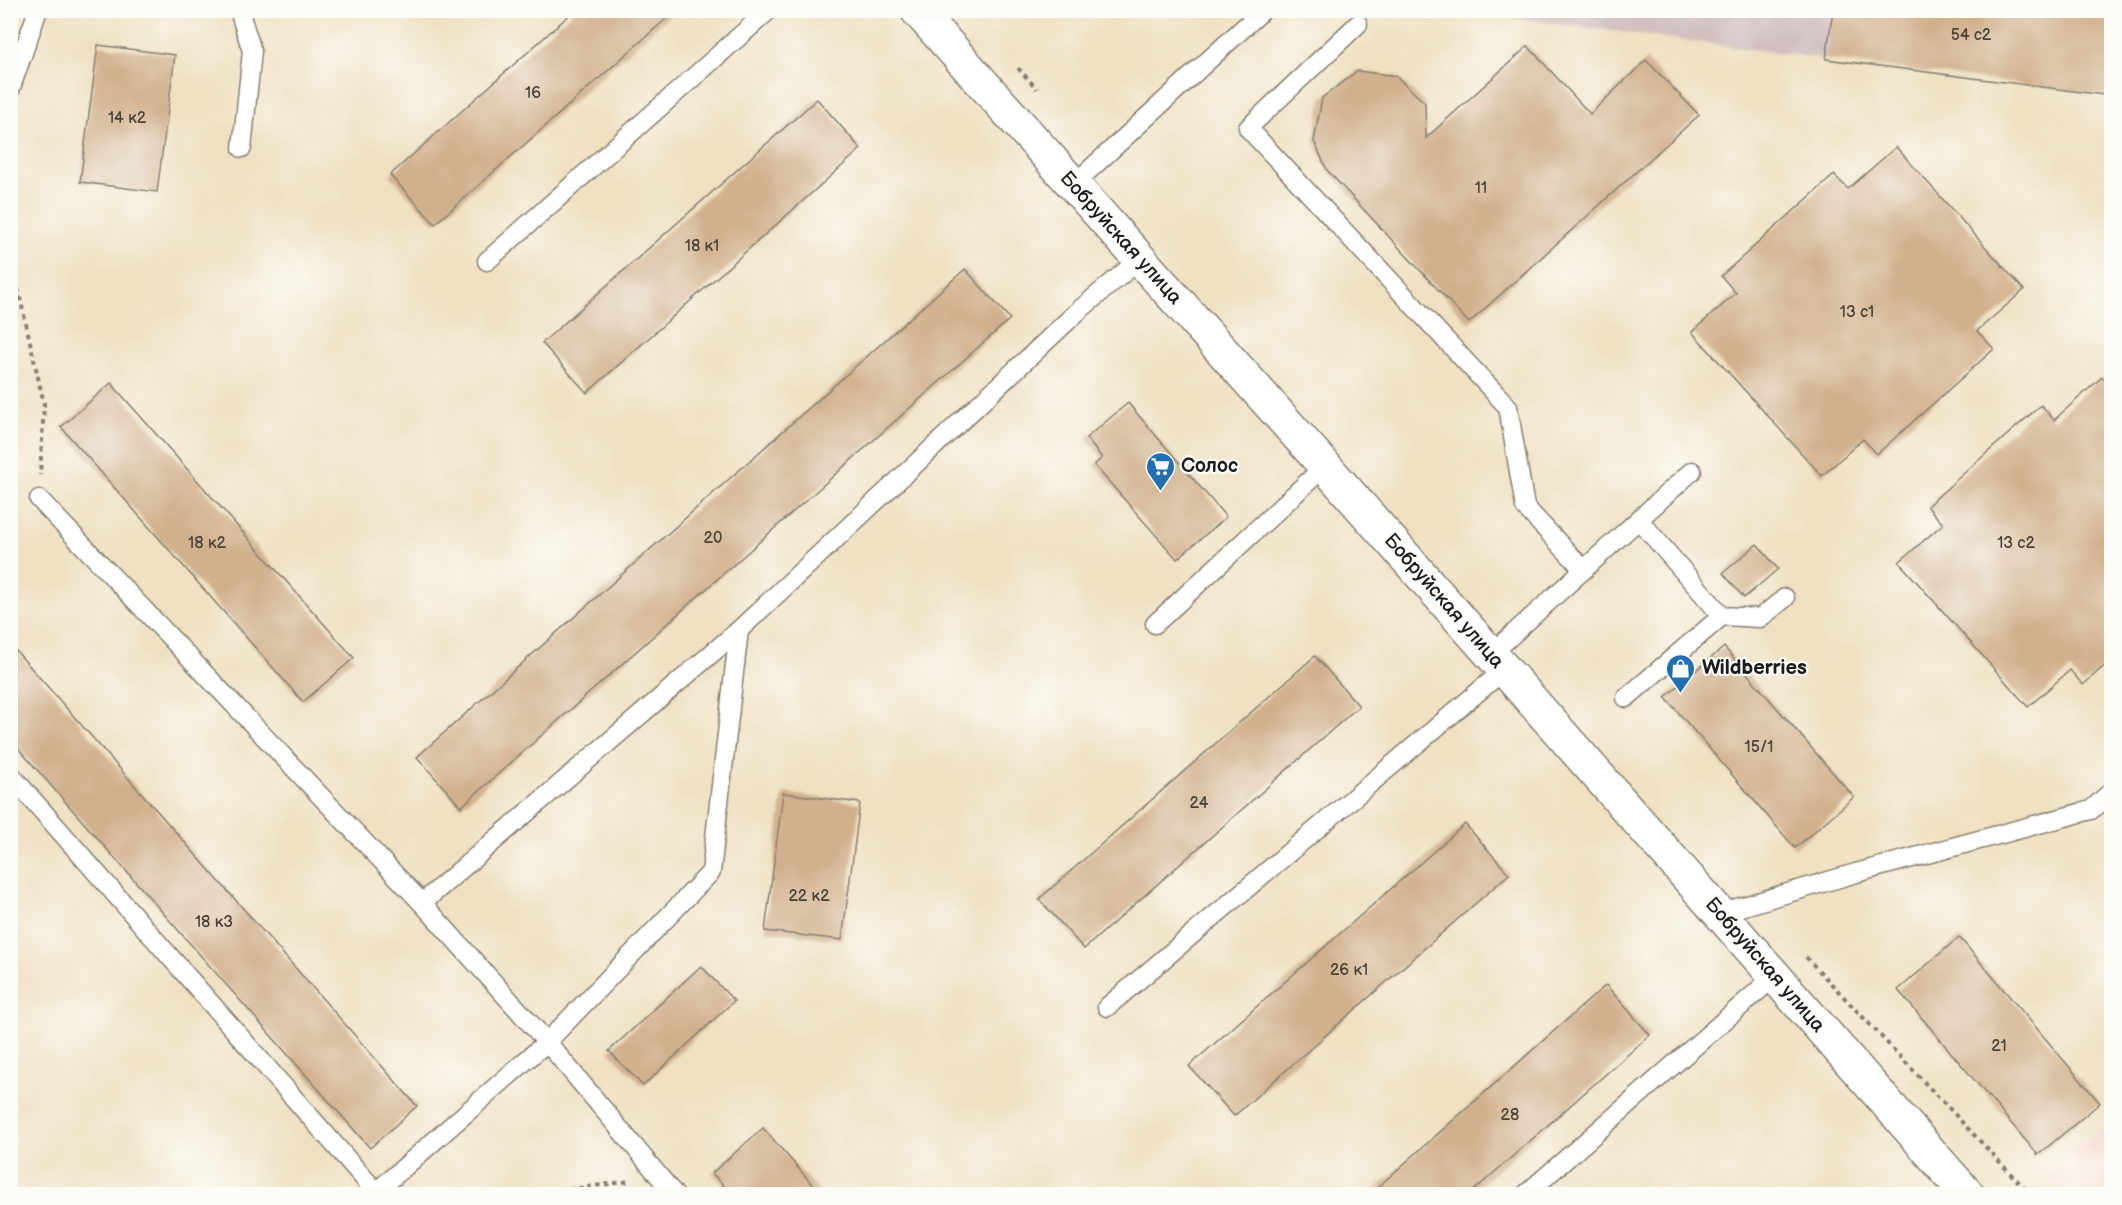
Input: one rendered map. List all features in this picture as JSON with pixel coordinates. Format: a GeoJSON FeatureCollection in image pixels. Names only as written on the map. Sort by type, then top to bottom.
{"type":"FeatureCollection","features":[{"type":"Feature","properties":{"kind":"street","name":"Бобруйская улица"},"geometry":{"type":"LineString","coordinates":[[917,10],[1325,466],[1967,1194]]}},
{"type":"Feature","properties":{"kind":"lane"},"geometry":{"type":"LineString","coordinates":[[10,90],[38,10]]}},
{"type":"Feature","properties":{"kind":"lane"},"geometry":{"type":"LineString","coordinates":[[239,10],[252,51],[242,148]]}},
{"type":"Feature","properties":{"kind":"lane"},"geometry":{"type":"LineString","coordinates":[[487,261],[769,10]]}},
{"type":"Feature","properties":{"kind":"lane"},"geometry":{"type":"LineString","coordinates":[[1073,185],[1263,10]]}},
{"type":"Feature","properties":{"kind":"lane"},"geometry":{"type":"LineString","coordinates":[[1358,24],[1248,128],[1508,407],[1526,507],[1584,570]]}},
{"type":"Feature","properties":{"kind":"lane"},"geometry":{"type":"LineString","coordinates":[[422,903],[739,630],[1076,313],[1140,259]]}},
{"type":"Feature","properties":{"kind":"lane"},"geometry":{"type":"LineString","coordinates":[[1155,624],[1325,466]]}},
{"type":"Feature","properties":{"kind":"lane"},"geometry":{"type":"LineString","coordinates":[[1107,1007],[1498,662],[1584,570],[1692,471]]}},
{"type":"Feature","properties":{"kind":"lane"},"geometry":{"type":"LineString","coordinates":[[39,499],[422,903],[547,1042],[674,1194]]}},
{"type":"Feature","properties":{"kind":"lane"},"geometry":{"type":"LineString","coordinates":[[1639,520],[1722,616]]}},
{"type":"Feature","properties":{"kind":"lane"},"geometry":{"type":"LineString","coordinates":[[1626,698],[1722,616],[1760,618],[1785,598]]}},
{"type":"Feature","properties":{"kind":"lane"},"geometry":{"type":"LineString","coordinates":[[10,774],[376,1192],[547,1042],[711,872],[739,630]]}},
{"type":"Feature","properties":{"kind":"lane"},"geometry":{"type":"LineString","coordinates":[[1720,913],[1856,873],[2091,810],[2112,791]]}},
{"type":"Feature","properties":{"kind":"lane"},"geometry":{"type":"LineString","coordinates":[[1526,1194],[1775,976]]}},
{"type":"Feature","properties":{"kind":"path"},"geometry":{"type":"LineString","coordinates":[[10,272],[17,284],[44,404],[39,499]]}},
{"type":"Feature","properties":{"kind":"path"},"geometry":{"type":"LineString","coordinates":[[552,1194],[660,1178]]}},
{"type":"Feature","properties":{"kind":"shaded area"},"geometry":{"type":"Polygon","coordinates":[[[1460,11],[2111,11],[2111,96],[1826,59],[1460,11]]]}},
{"type":"Feature","properties":{"kind":"shaded area"},"geometry":{"type":"Polygon","coordinates":[[[2111,1122],[2111,1194],[2060,1194],[2046,1179],[2111,1122]]]}},
{"type":"Feature","properties":{"kind":"building"},"geometry":{"type":"Polygon","coordinates":[[[575,10],[676,10],[435,224],[390,175],[575,10]]]}},
{"type":"Feature","properties":{"kind":"building"},"geometry":{"type":"Polygon","coordinates":[[[1833,10],[2112,10],[2112,96],[1826,59],[1833,10]]]}},
{"type":"Feature","properties":{"kind":"building"},"geometry":{"type":"Polygon","coordinates":[[[98,45],[175,55],[157,192],[80,182],[98,45]]]}},
{"type":"Feature","properties":{"kind":"building"},"geometry":{"type":"Polygon","coordinates":[[[1528,46],[1590,114],[1646,60],[1699,115],[1469,323],[1327,170],[1314,141],[1322,98],[1357,71],[1396,76],[1425,103],[1426,138],[1528,46]]]}},
{"type":"Feature","properties":{"kind":"building"},"geometry":{"type":"Polygon","coordinates":[[[817,99],[861,149],[587,393],[542,343],[817,99]]]}},
{"type":"Feature","properties":{"kind":"building"},"geometry":{"type":"Polygon","coordinates":[[[1896,147],[2024,290],[1977,331],[1994,349],[1877,454],[1863,439],[1822,476],[1692,332],[1736,293],[1721,276],[1834,175],[1848,189],[1896,147]]]}},
{"type":"Feature","properties":{"kind":"building"},"geometry":{"type":"Polygon","coordinates":[[[965,269],[1010,319],[461,807],[417,757],[965,269]]]}},
{"type":"Feature","properties":{"kind":"building"},"geometry":{"type":"Polygon","coordinates":[[[2102,377],[2112,388],[2112,659],[2083,685],[2070,670],[2028,707],[1899,562],[1943,524],[1927,506],[2041,405],[2054,420],[2102,377]]]}},
{"type":"Feature","properties":{"kind":"building"},"geometry":{"type":"Polygon","coordinates":[[[111,383],[354,658],[303,702],[61,427],[111,383]]]}},
{"type":"Feature","properties":{"kind":"building","name":"Солос"},"geometry":{"type":"Polygon","coordinates":[[[1128,403],[1226,517],[1177,559],[1094,465],[1102,458],[1086,438],[1128,403]]]}},
{"type":"Feature","properties":{"kind":"building"},"geometry":{"type":"Polygon","coordinates":[[[1757,544],[1778,569],[1744,598],[1723,573],[1757,544]]]}},
{"type":"Feature","properties":{"kind":"building"},"geometry":{"type":"Polygon","coordinates":[[[10,644],[417,1106],[370,1148],[10,739],[10,644]]]}},
{"type":"Feature","properties":{"kind":"building"},"geometry":{"type":"Polygon","coordinates":[[[1724,647],[1854,797],[1795,848],[1665,697],[1724,647]]]}},
{"type":"Feature","properties":{"kind":"building"},"geometry":{"type":"Polygon","coordinates":[[[1315,656],[1359,706],[1084,949],[1039,899],[1315,656]]]}},
{"type":"Feature","properties":{"kind":"building"},"geometry":{"type":"Polygon","coordinates":[[[783,793],[860,803],[842,940],[765,931],[783,793]]]}},
{"type":"Feature","properties":{"kind":"building"},"geometry":{"type":"Polygon","coordinates":[[[1465,824],[1509,874],[1234,1116],[1189,1066],[1465,824]]]}},
{"type":"Feature","properties":{"kind":"building"},"geometry":{"type":"Polygon","coordinates":[[[1959,937],[2100,1103],[2038,1155],[1898,990],[1959,937]]]}},
{"type":"Feature","properties":{"kind":"building"},"geometry":{"type":"Polygon","coordinates":[[[701,966],[734,1001],[643,1086],[609,1051],[701,966]]]}},
{"type":"Feature","properties":{"kind":"building"},"geometry":{"type":"Polygon","coordinates":[[[1606,985],[1650,1035],[1470,1194],[1370,1194],[1606,985]]]}},
{"type":"Feature","properties":{"kind":"building"},"geometry":{"type":"Polygon","coordinates":[[[763,1128],[821,1194],[732,1194],[712,1173],[763,1128]]]}},
{"type":"Feature","properties":{"kind":"place","name":"Солос"},"geometry":{"type":"Point","coordinates":[1160,492]}},
{"type":"Feature","properties":{"kind":"place","name":"Wildberries"},"geometry":{"type":"Point","coordinates":[1681,694]}}]}
